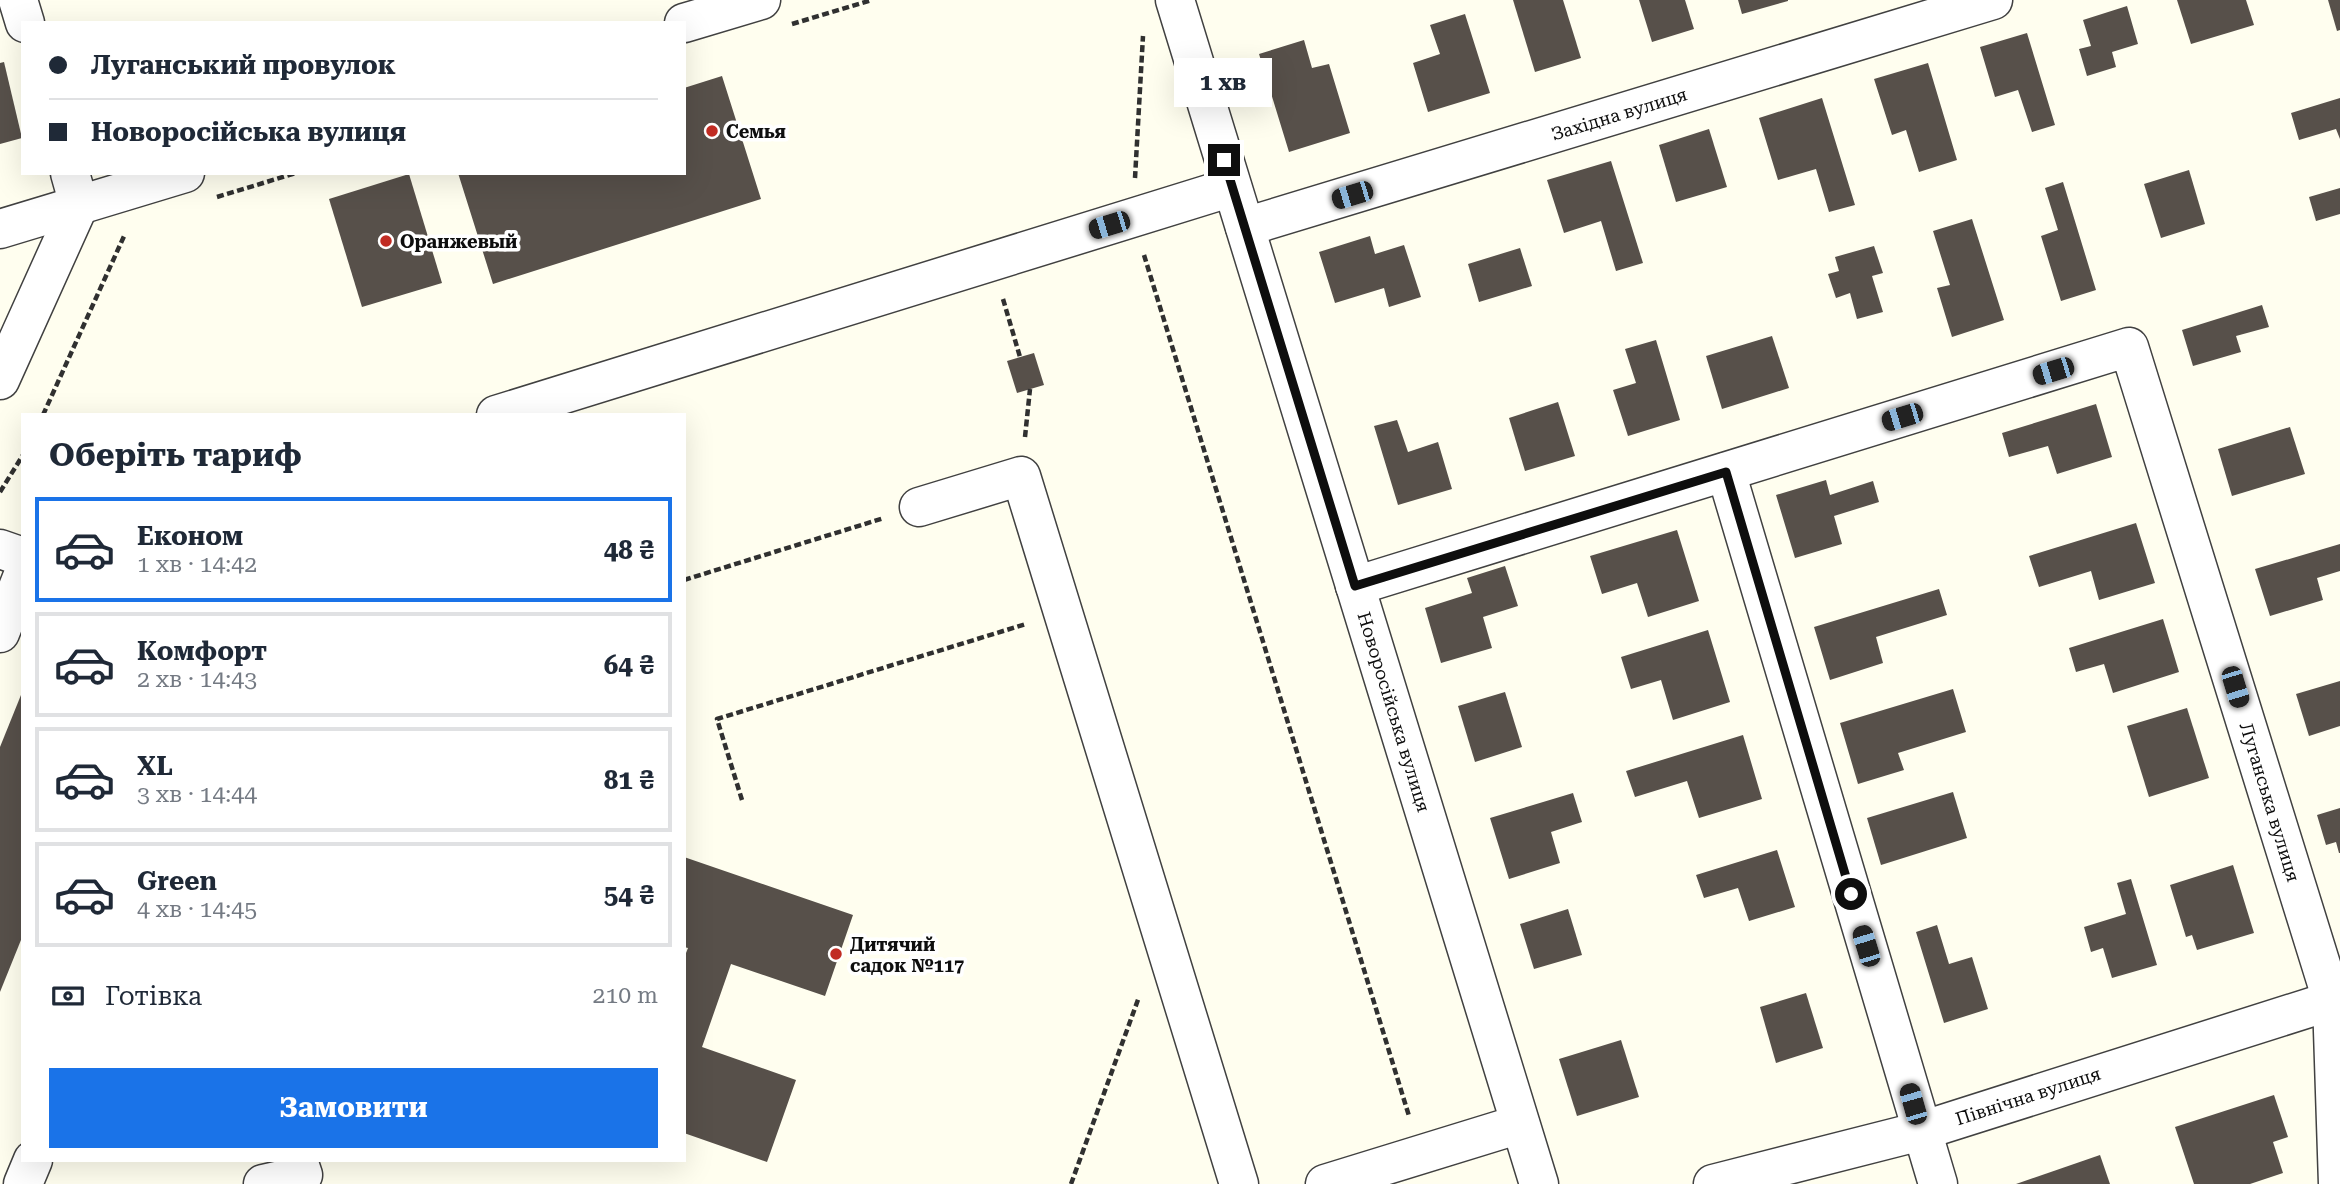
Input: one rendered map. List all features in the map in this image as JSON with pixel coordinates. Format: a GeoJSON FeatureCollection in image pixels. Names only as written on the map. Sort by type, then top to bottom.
{"type":"FeatureCollection","features":[{"type":"Feature","properties":{"kind":"street"},"geometry":{"type":"LineString","coordinates":[[18,0],[24,21]]}},
{"type":"Feature","properties":{"kind":"street"},"geometry":{"type":"LineString","coordinates":[[686,22],[761,0]]}},
{"type":"Feature","properties":{"kind":"street","name":"Новоросійська вулиця"},"geometry":{"type":"LineString","coordinates":[[1175,0],[1539,1184]]}},
{"type":"Feature","properties":{"kind":"street","name":"Західна вулиця"},"geometry":{"type":"LineString","coordinates":[[1245,227],[1993,0]]}},
{"type":"Feature","properties":{"kind":"street"},"geometry":{"type":"LineString","coordinates":[[0,229],[75,189],[171,175]]}},
{"type":"Feature","properties":{"kind":"street"},"geometry":{"type":"LineString","coordinates":[[502,413],[1232,187]]}},
{"type":"Feature","properties":{"kind":"street"},"geometry":{"type":"LineString","coordinates":[[0,380],[75,189]]}},
{"type":"Feature","properties":{"kind":"street","name":"Луганська вулиця"},"geometry":{"type":"LineString","coordinates":[[1726,472],[2129,347],[2336,999],[2338,1184]]}},
{"type":"Feature","properties":{"kind":"street"},"geometry":{"type":"LineString","coordinates":[[1355,586],[1726,472],[1938,1184]]}},
{"type":"Feature","properties":{"kind":"street"},"geometry":{"type":"LineString","coordinates":[[919,508],[1021,476],[1239,1184]]}},
{"type":"Feature","properties":{"kind":"street"},"geometry":{"type":"LineString","coordinates":[[0,550],[21,556]]}},
{"type":"Feature","properties":{"kind":"street"},"geometry":{"type":"LineString","coordinates":[[0,633],[21,580]]}},
{"type":"Feature","properties":{"kind":"street","name":"Північна вулиця"},"geometry":{"type":"LineString","coordinates":[[1713,1184],[1921,1131],[2336,999]]}},
{"type":"Feature","properties":{"kind":"street"},"geometry":{"type":"LineString","coordinates":[[1325,1184],[1520,1124]]}},
{"type":"Feature","properties":{"kind":"street"},"geometry":{"type":"LineString","coordinates":[[23,1184],[32,1162]]}},
{"type":"Feature","properties":{"kind":"street"},"geometry":{"type":"LineString","coordinates":[[263,1184],[303,1175],[299,1162]]}},
{"type":"Feature","properties":{"kind":"path"},"geometry":{"type":"LineString","coordinates":[[1143,27],[1133,218],[1420,1155]]}},
{"type":"Feature","properties":{"kind":"path"},"geometry":{"type":"LineString","coordinates":[[44,413],[130,223]]}},
{"type":"Feature","properties":{"kind":"path"},"geometry":{"type":"LineString","coordinates":[[991,261],[1020,357]]}},
{"type":"Feature","properties":{"kind":"path"},"geometry":{"type":"LineString","coordinates":[[1021,476],[1030,389]]}},
{"type":"Feature","properties":{"kind":"path"},"geometry":{"type":"LineString","coordinates":[[0,492],[21,458]]}},
{"type":"Feature","properties":{"kind":"path"},"geometry":{"type":"LineString","coordinates":[[686,579],[919,508]]}},
{"type":"Feature","properties":{"kind":"path"},"geometry":{"type":"LineString","coordinates":[[742,800],[717,719],[1063,612]]}},
{"type":"Feature","properties":{"kind":"path"},"geometry":{"type":"LineString","coordinates":[[1072,1184],[1162,934]]}},
{"type":"Feature","properties":{"kind":"building"},"geometry":{"type":"Polygon","coordinates":[[[1513,0],[1563,0],[1581,58],[1535,72],[1513,0]]]}},
{"type":"Feature","properties":{"kind":"building"},"geometry":{"type":"Polygon","coordinates":[[[1639,0],[1685,0],[1694,29],[1652,42],[1639,0]]]}},
{"type":"Feature","properties":{"kind":"building"},"geometry":{"type":"Polygon","coordinates":[[[1738,0],[1788,0],[1788,1],[1742,14],[1738,0]]]}},
{"type":"Feature","properties":{"kind":"building"},"geometry":{"type":"Polygon","coordinates":[[[2177,0],[2246,0],[2254,25],[2191,44],[2177,0]]]}},
{"type":"Feature","properties":{"kind":"building"},"geometry":{"type":"Polygon","coordinates":[[[2328,0],[2340,0],[2340,30],[2337,31],[2328,0]]]}},
{"type":"Feature","properties":{"kind":"building"},"geometry":{"type":"Polygon","coordinates":[[[2127,6],[2138,44],[2112,52],[2116,67],[2087,76],[2079,49],[2091,46],[2083,20],[2127,6]]]}},
{"type":"Feature","properties":{"kind":"building"},"geometry":{"type":"Polygon","coordinates":[[[1465,14],[1490,93],[1428,112],[1413,63],[1440,54],[1430,25],[1465,14]]]}},
{"type":"Feature","properties":{"kind":"building"},"geometry":{"type":"Polygon","coordinates":[[[2027,33],[2055,125],[2032,132],[2018,90],[1995,97],[1980,47],[2027,33]]]}},
{"type":"Feature","properties":{"kind":"building"},"geometry":{"type":"Polygon","coordinates":[[[1304,40],[1312,68],[1329,64],[1350,133],[1289,152],[1259,54],[1304,40]]]}},
{"type":"Feature","properties":{"kind":"building"},"geometry":{"type":"Polygon","coordinates":[[[4,62],[21,138],[0,144],[0,63],[4,62]]]}},
{"type":"Feature","properties":{"kind":"building"},"geometry":{"type":"Polygon","coordinates":[[[1928,63],[1957,160],[1919,172],[1906,130],[1892,135],[1874,79],[1928,63]]]}},
{"type":"Feature","properties":{"kind":"building","name":"Семья"},"geometry":{"type":"Polygon","coordinates":[[[722,76],[761,199],[493,284],[459,175],[686,175],[686,87],[722,76]]]}},
{"type":"Feature","properties":{"kind":"building"},"geometry":{"type":"Polygon","coordinates":[[[1822,98],[1855,205],[1829,212],[1816,169],[1778,180],[1759,118],[1822,98]]]}},
{"type":"Feature","properties":{"kind":"building"},"geometry":{"type":"Polygon","coordinates":[[[2340,98],[2340,139],[2336,129],[2299,140],[2291,113],[2340,98]]]}},
{"type":"Feature","properties":{"kind":"building"},"geometry":{"type":"Polygon","coordinates":[[[1709,129],[1727,187],[1676,202],[1659,145],[1709,129]]]}},
{"type":"Feature","properties":{"kind":"building"},"geometry":{"type":"Polygon","coordinates":[[[1611,161],[1643,263],[1616,271],[1601,221],[1564,233],[1547,180],[1611,161]]]}},
{"type":"Feature","properties":{"kind":"building"},"geometry":{"type":"Polygon","coordinates":[[[2189,170],[2205,224],[2161,238],[2144,184],[2189,170]]]}},
{"type":"Feature","properties":{"kind":"building"},"geometry":{"type":"Polygon","coordinates":[[[409,175],[442,283],[362,307],[329,199],[409,175]]]}},
{"type":"Feature","properties":{"kind":"building"},"geometry":{"type":"Polygon","coordinates":[[[2063,182],[2096,290],[2061,301],[2041,236],[2058,230],[2045,188],[2063,182]]]}},
{"type":"Feature","properties":{"kind":"building"},"geometry":{"type":"Polygon","coordinates":[[[2340,188],[2340,214],[2316,221],[2309,197],[2340,188]]]}},
{"type":"Feature","properties":{"kind":"building"},"geometry":{"type":"Polygon","coordinates":[[[1972,219],[2004,320],[1952,337],[1937,288],[1950,285],[1933,231],[1972,219]]]}},
{"type":"Feature","properties":{"kind":"building"},"geometry":{"type":"Polygon","coordinates":[[[1370,236],[1375,254],[1404,245],[1421,297],[1389,307],[1384,288],[1335,303],[1319,252],[1370,236]]]}},
{"type":"Feature","properties":{"kind":"building"},"geometry":{"type":"Polygon","coordinates":[[[1874,246],[1883,273],[1872,276],[1883,312],[1857,319],[1850,293],[1836,298],[1828,274],[1839,271],[1835,257],[1874,246]]]}},
{"type":"Feature","properties":{"kind":"building"},"geometry":{"type":"Polygon","coordinates":[[[1520,248],[1532,286],[1479,302],[1468,264],[1520,248]]]}},
{"type":"Feature","properties":{"kind":"building"},"geometry":{"type":"Polygon","coordinates":[[[2262,305],[2269,327],[2236,336],[2241,352],[2193,366],[2182,330],[2262,305]]]}},
{"type":"Feature","properties":{"kind":"building"},"geometry":{"type":"Polygon","coordinates":[[[1772,336],[1789,388],[1722,409],[1706,356],[1772,336]]]}},
{"type":"Feature","properties":{"kind":"building"},"geometry":{"type":"Polygon","coordinates":[[[1656,340],[1680,420],[1628,436],[1613,390],[1636,383],[1625,349],[1656,340]]]}},
{"type":"Feature","properties":{"kind":"building"},"geometry":{"type":"Polygon","coordinates":[[[1034,353],[1044,385],[1017,393],[1007,361],[1034,353]]]}},
{"type":"Feature","properties":{"kind":"building"},"geometry":{"type":"Polygon","coordinates":[[[1558,402],[1575,456],[1525,471],[1509,418],[1558,402]]]}},
{"type":"Feature","properties":{"kind":"building"},"geometry":{"type":"Polygon","coordinates":[[[2096,404],[2112,457],[2057,474],[2048,446],[2009,457],[2002,433],[2096,404]]]}},
{"type":"Feature","properties":{"kind":"building"},"geometry":{"type":"Polygon","coordinates":[[[1397,420],[1408,452],[1438,442],[1452,489],[1398,505],[1374,426],[1397,420]]]}},
{"type":"Feature","properties":{"kind":"building"},"geometry":{"type":"Polygon","coordinates":[[[2290,427],[2305,474],[2232,496],[2218,449],[2290,427]]]}},
{"type":"Feature","properties":{"kind":"building"},"geometry":{"type":"Polygon","coordinates":[[[1826,480],[1830,495],[1873,481],[1879,502],[1834,516],[1842,544],[1795,558],[1776,495],[1826,480]]]}},
{"type":"Feature","properties":{"kind":"building"},"geometry":{"type":"Polygon","coordinates":[[[2136,523],[2155,583],[2099,600],[2091,571],[2039,587],[2029,556],[2136,523]]]}},
{"type":"Feature","properties":{"kind":"building"},"geometry":{"type":"Polygon","coordinates":[[[1677,530],[1699,601],[1648,617],[1637,583],[1602,594],[1590,556],[1677,530]]]}},
{"type":"Feature","properties":{"kind":"building"},"geometry":{"type":"Polygon","coordinates":[[[2340,544],[2340,571],[2317,578],[2323,600],[2270,616],[2255,569],[2340,544]]]}},
{"type":"Feature","properties":{"kind":"building"},"geometry":{"type":"Polygon","coordinates":[[[1505,566],[1518,606],[1483,617],[1492,648],[1441,663],[1425,608],[1472,593],[1467,578],[1505,566]]]}},
{"type":"Feature","properties":{"kind":"building"},"geometry":{"type":"Polygon","coordinates":[[[1939,589],[1947,615],[1876,637],[1883,663],[1830,680],[1814,627],[1939,589]]]}},
{"type":"Feature","properties":{"kind":"building"},"geometry":{"type":"Polygon","coordinates":[[[2163,619],[2179,672],[2113,693],[2104,664],[2076,672],[2069,648],[2163,619]]]}},
{"type":"Feature","properties":{"kind":"building"},"geometry":{"type":"Polygon","coordinates":[[[1708,630],[1730,702],[1673,720],[1661,680],[1631,689],[1621,657],[1708,630]]]}},
{"type":"Feature","properties":{"kind":"building"},"geometry":{"type":"Polygon","coordinates":[[[2340,681],[2340,726],[2309,736],[2296,694],[2340,681]]]}},
{"type":"Feature","properties":{"kind":"building"},"geometry":{"type":"Polygon","coordinates":[[[1953,689],[1966,732],[1898,753],[1904,770],[1858,784],[1840,723],[1953,689]]]}},
{"type":"Feature","properties":{"kind":"building"},"geometry":{"type":"Polygon","coordinates":[[[1505,692],[1522,747],[1475,762],[1458,706],[1505,692]]]}},
{"type":"Feature","properties":{"kind":"building"},"geometry":{"type":"Polygon","coordinates":[[[21,695],[21,940],[0,992],[0,747],[21,695]]]}},
{"type":"Feature","properties":{"kind":"building"},"geometry":{"type":"Polygon","coordinates":[[[2187,708],[2209,778],[2149,797],[2127,726],[2187,708]]]}},
{"type":"Feature","properties":{"kind":"building"},"geometry":{"type":"Polygon","coordinates":[[[1743,735],[1762,799],[1699,818],[1687,781],[1635,797],[1626,771],[1743,735]]]}},
{"type":"Feature","properties":{"kind":"building"},"geometry":{"type":"Polygon","coordinates":[[[1953,792],[1967,838],[1881,865],[1867,818],[1953,792]]]}},
{"type":"Feature","properties":{"kind":"building"},"geometry":{"type":"Polygon","coordinates":[[[1573,793],[1582,822],[1551,832],[1560,863],[1509,879],[1490,818],[1573,793]]]}},
{"type":"Feature","properties":{"kind":"building"},"geometry":{"type":"Polygon","coordinates":[[[2340,808],[2339,853],[2336,842],[2326,845],[2317,815],[2340,808]]]}},
{"type":"Feature","properties":{"kind":"building"},"geometry":{"type":"Polygon","coordinates":[[[1777,850],[1795,907],[1749,921],[1738,888],[1704,898],[1696,875],[1777,850]]]}},
{"type":"Feature","properties":{"kind":"building"},"geometry":{"type":"Polygon","coordinates":[[[686,858],[853,915],[825,996],[731,964],[702,1047],[796,1080],[767,1162],[686,1134],[686,858]]]}},
{"type":"Feature","properties":{"kind":"building"},"geometry":{"type":"Polygon","coordinates":[[[2233,865],[2254,933],[2197,950],[2192,935],[2186,937],[2170,885],[2233,865]]]}},
{"type":"Feature","properties":{"kind":"building"},"geometry":{"type":"Polygon","coordinates":[[[2131,879],[2157,965],[2112,978],[2103,948],[2091,952],[2084,927],[2126,914],[2117,883],[2131,879]]]}},
{"type":"Feature","properties":{"kind":"building"},"geometry":{"type":"Polygon","coordinates":[[[1568,909],[1582,955],[1534,969],[1520,924],[1568,909]]]}},
{"type":"Feature","properties":{"kind":"building"},"geometry":{"type":"Polygon","coordinates":[[[1937,925],[1949,964],[1972,957],[1988,1009],[1944,1023],[1916,932],[1937,925]]]}},
{"type":"Feature","properties":{"kind":"building"},"geometry":{"type":"Polygon","coordinates":[[[1806,993],[1823,1048],[1776,1063],[1760,1007],[1806,993]]]}},
{"type":"Feature","properties":{"kind":"building"},"geometry":{"type":"Polygon","coordinates":[[[1621,1040],[1639,1097],[1577,1116],[1559,1059],[1621,1040]]]}},
{"type":"Feature","properties":{"kind":"building"},"geometry":{"type":"Polygon","coordinates":[[[2274,1095],[2288,1137],[2273,1142],[2283,1173],[2250,1184],[2194,1184],[2175,1127],[2274,1095]]]}},
{"type":"Feature","properties":{"kind":"building"},"geometry":{"type":"Polygon","coordinates":[[[2100,1155],[2110,1184],[2016,1184],[2100,1155]]]}},
{"type":"Feature","properties":{"kind":"place","name":"Семья"},"geometry":{"type":"Point","coordinates":[712,131]}},
{"type":"Feature","properties":{"kind":"place","name":"Оранжевый"},"geometry":{"type":"Point","coordinates":[386,241]}},
{"type":"Feature","properties":{"kind":"place","name":"Дитячий садок №117"},"geometry":{"type":"Point","coordinates":[836,954]}},
{"type":"Feature","properties":{"kind":"route"},"geometry":{"type":"LineString","coordinates":[[1224,160],[1355,586],[1726,472],[1851,894]]}}]}
